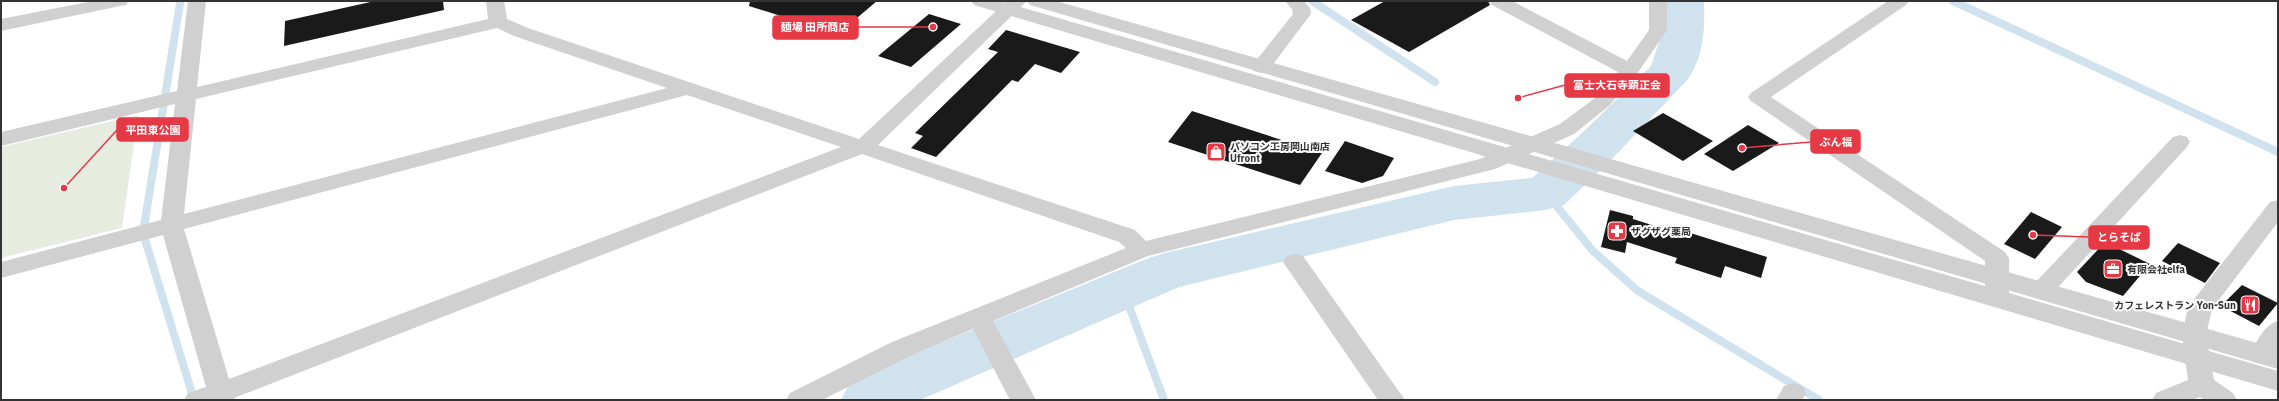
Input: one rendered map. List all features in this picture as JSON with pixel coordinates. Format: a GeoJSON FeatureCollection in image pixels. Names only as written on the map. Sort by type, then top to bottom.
{"type":"FeatureCollection","features":[{"type":"Feature","properties":{"kind":"street"},"geometry":{"type":"LineString","coordinates":[[1,25],[120,1]]}},
{"type":"Feature","properties":{"kind":"street"},"geometry":{"type":"LineString","coordinates":[[197,1],[170,99],[154,230],[211,398],[864,146],[1013,5]]}},
{"type":"Feature","properties":{"kind":"street"},"geometry":{"type":"LineString","coordinates":[[495,1],[496,15],[499,22]]}},
{"type":"Feature","properties":{"kind":"street"},"geometry":{"type":"LineString","coordinates":[[980,1],[1013,5],[1507,156],[1550,168],[1607,175],[2196,346],[2270,357],[2278,330]]}},
{"type":"Feature","properties":{"kind":"street"},"geometry":{"type":"LineString","coordinates":[[1036,1],[1261,67],[1568,154],[1607,175]]}},
{"type":"Feature","properties":{"kind":"street"},"geometry":{"type":"LineString","coordinates":[[1261,67],[1302,14],[1301,8],[1294,1]]}},
{"type":"Feature","properties":{"kind":"street"},"geometry":{"type":"LineString","coordinates":[[1498,1],[1630,70]]}},
{"type":"Feature","properties":{"kind":"street"},"geometry":{"type":"LineString","coordinates":[[799,400],[901,349],[983,323],[1142,250],[1487,164],[1567,130],[1602,102],[1630,70],[1658,30],[1658,1]]}},
{"type":"Feature","properties":{"kind":"street"},"geometry":{"type":"LineString","coordinates":[[1900,1],[1758,97],[1997,258],[1998,288]]}},
{"type":"Feature","properties":{"kind":"street"},"geometry":{"type":"LineString","coordinates":[[1,139],[499,22],[521,32],[687,89],[864,146],[1127,236],[1142,250]]}},
{"type":"Feature","properties":{"kind":"street"},"geometry":{"type":"LineString","coordinates":[[1,270],[687,89]]}},
{"type":"Feature","properties":{"kind":"street"},"geometry":{"type":"LineString","coordinates":[[2042,290],[2180,142]]}},
{"type":"Feature","properties":{"kind":"street"},"geometry":{"type":"LineString","coordinates":[[2224,400],[2202,384],[2196,346],[2200,307],[2278,207]]}},
{"type":"Feature","properties":{"kind":"street"},"geometry":{"type":"LineString","coordinates":[[1295,262],[1392,400]]}},
{"type":"Feature","properties":{"kind":"street"},"geometry":{"type":"LineString","coordinates":[[1998,288],[2042,290],[2196,346],[2278,381]]}},
{"type":"Feature","properties":{"kind":"street"},"geometry":{"type":"LineString","coordinates":[[983,323],[1023,400]]}},
{"type":"Feature","properties":{"kind":"street"},"geometry":{"type":"LineString","coordinates":[[2165,400],[2202,384]]}},
{"type":"Feature","properties":{"kind":"shaded area"},"geometry":{"type":"Polygon","coordinates":[[[138,115],[122,228],[1,258],[1,147],[138,115]]]}},
{"type":"Feature","properties":{"kind":"building"},"geometry":{"type":"Polygon","coordinates":[[[375,1],[443,1],[444,10],[284,46],[285,21],[375,1]]]}},
{"type":"Feature","properties":{"kind":"building"},"geometry":{"type":"Polygon","coordinates":[[[750,1],[877,1],[838,34],[749,6],[750,1]]]}},
{"type":"Feature","properties":{"kind":"building"},"geometry":{"type":"Polygon","coordinates":[[[1385,1],[1488,1],[1490,5],[1409,52],[1351,20],[1385,1]]]}},
{"type":"Feature","properties":{"kind":"building"},"geometry":{"type":"Polygon","coordinates":[[[929,14],[961,24],[911,67],[878,56],[929,14]]]}},
{"type":"Feature","properties":{"kind":"building"},"geometry":{"type":"Polygon","coordinates":[[[1006,30],[1080,52],[1061,73],[1035,64],[1018,82],[1012,80],[936,157],[911,148],[923,136],[915,133],[998,52],[988,49],[1006,30]]]}},
{"type":"Feature","properties":{"kind":"building"},"geometry":{"type":"Polygon","coordinates":[[[1192,111],[1322,153],[1300,185],[1168,142],[1192,111]]]}},
{"type":"Feature","properties":{"kind":"building"},"geometry":{"type":"Polygon","coordinates":[[[1663,113],[1713,141],[1683,161],[1633,131],[1663,113]]]}},
{"type":"Feature","properties":{"kind":"building"},"geometry":{"type":"Polygon","coordinates":[[[1748,125],[1779,143],[1733,171],[1704,154],[1748,125]]]}},
{"type":"Feature","properties":{"kind":"building"},"geometry":{"type":"Polygon","coordinates":[[[1345,141],[1394,158],[1383,176],[1362,183],[1325,171],[1345,141]]]}},
{"type":"Feature","properties":{"kind":"building"},"geometry":{"type":"Polygon","coordinates":[[[1610,210],[1633,216],[1633,219],[1683,235],[1684,231],[1767,257],[1761,278],[1725,266],[1721,278],[1675,263],[1677,258],[1627,242],[1625,253],[1601,247],[1610,210]]]}},
{"type":"Feature","properties":{"kind":"building"},"geometry":{"type":"Polygon","coordinates":[[[2031,212],[2062,227],[2035,259],[2004,244],[2031,212]]]}},
{"type":"Feature","properties":{"kind":"building"},"geometry":{"type":"Polygon","coordinates":[[[2105,242],[2150,264],[2123,296],[2086,282],[2077,272],[2105,242]]]}},
{"type":"Feature","properties":{"kind":"building"},"geometry":{"type":"Polygon","coordinates":[[[2178,243],[2220,263],[2205,283],[2162,261],[2178,243]]]}},
{"type":"Feature","properties":{"kind":"building"},"geometry":{"type":"Polygon","coordinates":[[[2242,285],[2278,303],[2259,326],[2221,306],[2242,285]]]}},
{"type":"Feature","properties":{"kind":"waterway"},"geometry":{"type":"LineString","coordinates":[[1312,1],[1435,82]]}},
{"type":"Feature","properties":{"kind":"waterway"},"geometry":{"type":"LineString","coordinates":[[870,400],[893,387],[1165,272],[1454,203],[1546,193],[1597,146],[1672,70],[1684,30],[1683,1]]}},
{"type":"Feature","properties":{"kind":"waterway"},"geometry":{"type":"LineString","coordinates":[[1953,1],[2278,152]]}},
{"type":"Feature","properties":{"kind":"waterway"},"geometry":{"type":"LineString","coordinates":[[180,3],[143,233],[194,400]]}},
{"type":"Feature","properties":{"kind":"waterway"},"geometry":{"type":"LineString","coordinates":[[1546,193],[1593,251],[1638,291],[1819,400]]}},
{"type":"Feature","properties":{"kind":"waterway"},"geometry":{"type":"LineString","coordinates":[[1123,290],[1164,400]]}},
{"type":"Feature","properties":{"kind":"place","name":"麺場 田所商店"},"geometry":{"type":"Point","coordinates":[933,27]}},
{"type":"Feature","properties":{"kind":"place","name":"冨士大石寺顕正会"},"geometry":{"type":"Point","coordinates":[1518,98]}},
{"type":"Feature","properties":{"kind":"place","name":"ぶん福"},"geometry":{"type":"Point","coordinates":[1742,148]}},
{"type":"Feature","properties":{"kind":"place","name":"パソコン工房岡山南店 Ufront"},"geometry":{"type":"Point","coordinates":[1216,152]}},
{"type":"Feature","properties":{"kind":"place","name":"平田東公園"},"geometry":{"type":"Point","coordinates":[64,188]}},
{"type":"Feature","properties":{"kind":"place","name":"ザグザグ薬局"},"geometry":{"type":"Point","coordinates":[1617,231]}},
{"type":"Feature","properties":{"kind":"place","name":"とらそば"},"geometry":{"type":"Point","coordinates":[2033,235]}},
{"type":"Feature","properties":{"kind":"place","name":"有限会社elfa"},"geometry":{"type":"Point","coordinates":[2113,269]}},
{"type":"Feature","properties":{"kind":"place","name":"カフェレストラン Yon-Sun"},"geometry":{"type":"Point","coordinates":[2250,305]}}]}
